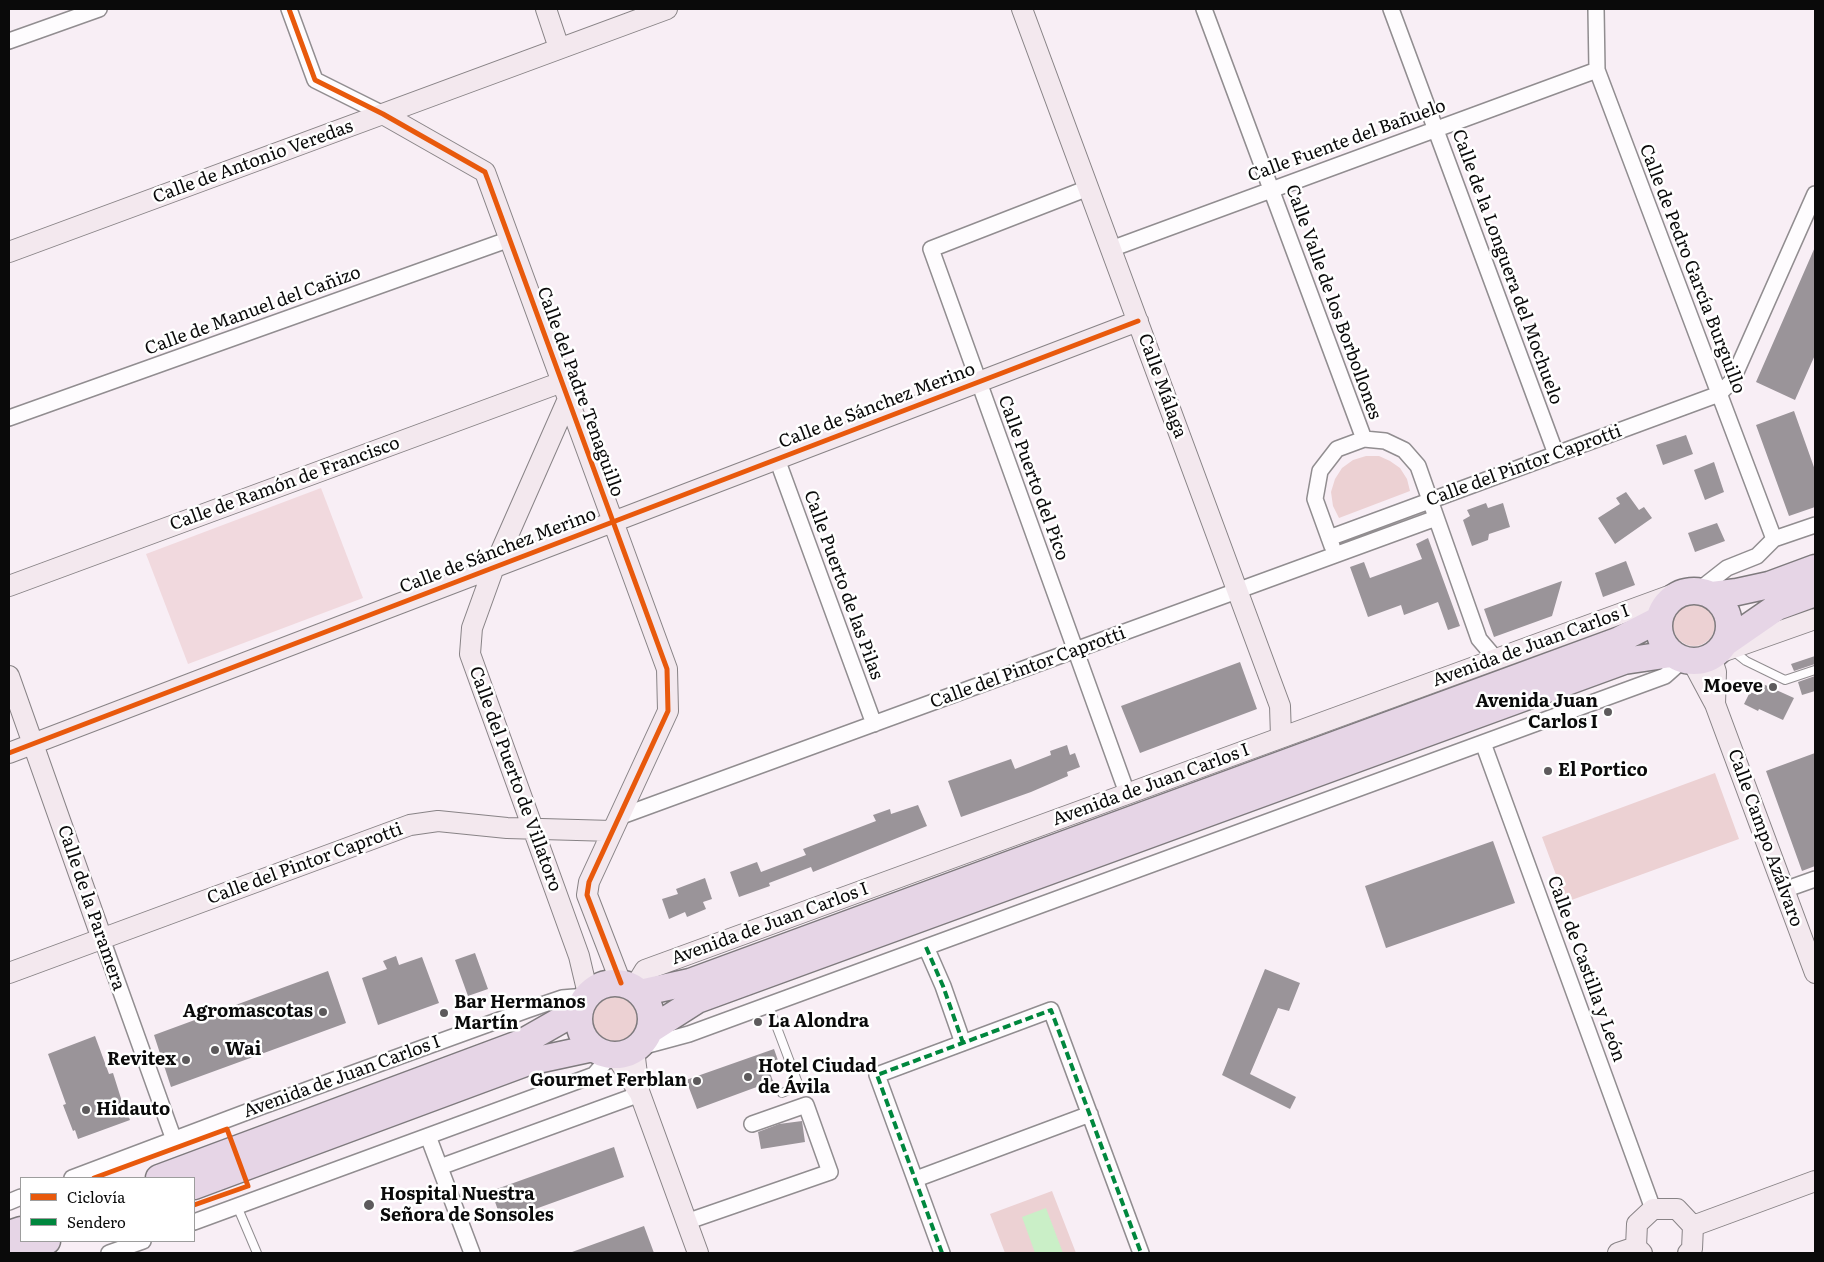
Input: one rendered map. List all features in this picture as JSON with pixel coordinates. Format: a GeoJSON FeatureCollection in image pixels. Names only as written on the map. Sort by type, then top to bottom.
{"type":"FeatureCollection","features":[{"type":"Feature","properties":{"kind":"highway","name":"Avenida de Juan Carlos I"},"geometry":{"type":"LineString","coordinates":[[1696,593],[1737,592],[1769,585],[1815,568]]}},
{"type":"Feature","properties":{"kind":"highway"},"geometry":{"type":"LineString","coordinates":[[1696,593],[1725,608],[1730,625],[1704,654],[1660,639],[1658,620],[1664,605],[1696,593]]}},
{"type":"Feature","properties":{"kind":"highway"},"geometry":{"type":"LineString","coordinates":[[195,1186],[528,1062],[623,1048],[696,1000],[706,996],[1624,661],[1704,654],[1777,607],[1815,593]]}},
{"type":"Feature","properties":{"kind":"highway","name":"Avenida de Juan Carlos I"},"geometry":{"type":"LineString","coordinates":[[632,988],[700,978],[1608,644],[1658,620]]}},
{"type":"Feature","properties":{"kind":"highway"},"geometry":{"type":"LineString","coordinates":[[604,984],[632,988],[650,1010],[623,1048],[583,1038],[578,1024],[585,1000],[604,984]]}},
{"type":"Feature","properties":{"kind":"highway","name":"Avenida de Juan Carlos I"},"geometry":{"type":"LineString","coordinates":[[162,1177],[521,1044],[585,1000]]}},
{"type":"Feature","properties":{"kind":"highway"},"geometry":{"type":"LineString","coordinates":[[13,1253],[44,1242]]}},
{"type":"Feature","properties":{"kind":"street"},"geometry":{"type":"LineString","coordinates":[[9,41],[99,9]]}},
{"type":"Feature","properties":{"kind":"street","name":"Calle del Padre Tenaguillo"},"geometry":{"type":"LineString","coordinates":[[289,9],[315,80],[383,114],[485,172],[667,669],[668,711],[589,882],[587,896],[605,946],[632,988]]}},
{"type":"Feature","properties":{"kind":"street"},"geometry":{"type":"LineString","coordinates":[[546,9],[559,48]]}},
{"type":"Feature","properties":{"kind":"street","name":"Calle de Antonio Veredas"},"geometry":{"type":"LineString","coordinates":[[9,252],[667,9]]}},
{"type":"Feature","properties":{"kind":"street","name":"Calle Málaga"},"geometry":{"type":"LineString","coordinates":[[1022,9],[1280,706],[1282,737]]}},
{"type":"Feature","properties":{"kind":"street","name":"Calle Valle de los Borbollones"},"geometry":{"type":"LineString","coordinates":[[1204,9],[1364,439]]}},
{"type":"Feature","properties":{"kind":"street","name":"Calle de la Longuera del Mochuelo"},"geometry":{"type":"LineString","coordinates":[[1391,9],[1556,454]]}},
{"type":"Feature","properties":{"kind":"street","name":"Calle de Pedro García Burguillo"},"geometry":{"type":"LineString","coordinates":[[1596,9],[1597,70],[1774,539]]}},
{"type":"Feature","properties":{"kind":"street","name":"Calle Fuente del Bañuelo"},"geometry":{"type":"LineString","coordinates":[[1111,249],[1597,70]]}},
{"type":"Feature","properties":{"kind":"street","name":"Calle Puerto del Pico"},"geometry":{"type":"LineString","coordinates":[[1088,188],[931,249],[1127,793]]}},
{"type":"Feature","properties":{"kind":"street"},"geometry":{"type":"LineString","coordinates":[[1719,394],[1732,381],[1815,194]]}},
{"type":"Feature","properties":{"kind":"street","name":"Calle de Manuel del Cañizo"},"geometry":{"type":"LineString","coordinates":[[9,418],[510,239]]}},
{"type":"Feature","properties":{"kind":"street","name":"Calle de Sánchez Merino"},"geometry":{"type":"LineString","coordinates":[[9,752],[1138,321]]}},
{"type":"Feature","properties":{"kind":"street","name":"Calle del Puerto de Villatoro"},"geometry":{"type":"LineString","coordinates":[[565,390],[494,567],[472,628],[470,654],[580,956],[585,1000]]}},
{"type":"Feature","properties":{"kind":"street","name":"Calle de Ramón de Francisco"},"geometry":{"type":"LineString","coordinates":[[9,586],[565,390]]}},
{"type":"Feature","properties":{"kind":"street","name":"Calle del Pintor Caprotti"},"geometry":{"type":"LineString","coordinates":[[1329,538],[1719,394]]}},
{"type":"Feature","properties":{"kind":"street"},"geometry":{"type":"LineString","coordinates":[[1335,555],[1315,499],[1320,471],[1338,449],[1364,439],[1385,441],[1404,450],[1418,466],[1479,639],[1496,659]]}},
{"type":"Feature","properties":{"kind":"street","name":"Calle Puerto de las Pilas"},"geometry":{"type":"LineString","coordinates":[[777,459],[874,724]]}},
{"type":"Feature","properties":{"kind":"street","name":"Calle del Pintor Caprotti"},"geometry":{"type":"LineString","coordinates":[[9,973],[410,825],[438,821],[533,829],[616,824],[874,724],[1436,518]]}},
{"type":"Feature","properties":{"kind":"street"},"geometry":{"type":"LineString","coordinates":[[1696,593],[1727,568],[1757,556],[1774,539],[1815,525]]}},
{"type":"Feature","properties":{"kind":"street","name":"Avenida de Juan Carlos I"},"geometry":{"type":"LineString","coordinates":[[632,988],[645,970],[1476,666],[1696,593]]}},
{"type":"Feature","properties":{"kind":"street"},"geometry":{"type":"LineString","coordinates":[[195,1222],[594,1075],[623,1048],[689,1034],[1665,676],[1704,654],[1769,637],[1815,619]]}},
{"type":"Feature","properties":{"kind":"street"},"geometry":{"type":"LineString","coordinates":[[1476,666],[1479,639]]}},
{"type":"Feature","properties":{"kind":"street","name":"Calle Campo Azálvaro"},"geometry":{"type":"LineString","coordinates":[[1704,654],[1715,704],[1815,973]]}},
{"type":"Feature","properties":{"kind":"street","name":"Calle de la Paramera"},"geometry":{"type":"LineString","coordinates":[[9,676],[174,1140]]}},
{"type":"Feature","properties":{"kind":"street","name":"Calle de Castilla y León"},"geometry":{"type":"LineString","coordinates":[[1484,743],[1653,1209]]}},
{"type":"Feature","properties":{"kind":"street"},"geometry":{"type":"LineString","coordinates":[[1784,890],[1815,879]]}},
{"type":"Feature","properties":{"kind":"street"},"geometry":{"type":"LineString","coordinates":[[926,947],[943,986],[962,1043]]}},
{"type":"Feature","properties":{"kind":"street","name":"Avenida de Juan Carlos I"},"geometry":{"type":"LineString","coordinates":[[75,1177],[527,1010],[562,998],[585,1000]]}},
{"type":"Feature","properties":{"kind":"street"},"geometry":{"type":"LineString","coordinates":[[942,1253],[876,1075],[1051,1010],[1141,1253]]}},
{"type":"Feature","properties":{"kind":"street"},"geometry":{"type":"LineString","coordinates":[[623,1048],[698,1253]]}},
{"type":"Feature","properties":{"kind":"street"},"geometry":{"type":"LineString","coordinates":[[440,1167],[640,1094]]}},
{"type":"Feature","properties":{"kind":"street"},"geometry":{"type":"LineString","coordinates":[[686,1222],[830,1172],[806,1105],[752,1124]]}},
{"type":"Feature","properties":{"kind":"street"},"geometry":{"type":"LineString","coordinates":[[916,1179],[1090,1114]]}},
{"type":"Feature","properties":{"kind":"street"},"geometry":{"type":"LineString","coordinates":[[428,1136],[472,1253]]}},
{"type":"Feature","properties":{"kind":"street"},"geometry":{"type":"LineString","coordinates":[[1693,1226],[1815,1181]]}},
{"type":"Feature","properties":{"kind":"street"},"geometry":{"type":"LineString","coordinates":[[1632,1251],[1637,1224],[1653,1209],[1677,1209],[1693,1226],[1692,1249],[1688,1253]]}},
{"type":"Feature","properties":{"kind":"street"},"geometry":{"type":"LineString","coordinates":[[109,1253],[140,1242]]}},
{"type":"Feature","properties":{"kind":"lane"},"geometry":{"type":"LineString","coordinates":[[1704,654],[1746,661],[1785,680],[1815,670]]}},
{"type":"Feature","properties":{"kind":"lane"},"geometry":{"type":"LineString","coordinates":[[768,1004],[799,1086],[782,1093]]}},
{"type":"Feature","properties":{"kind":"lane"},"geometry":{"type":"LineString","coordinates":[[238,1206],[257,1253]]}},
{"type":"Feature","properties":{"kind":"shaded area"},"geometry":{"type":"Polygon","coordinates":[[[1366,456],[1379,456],[1400,468],[1407,479],[1410,491],[1339,518],[1333,506],[1331,492],[1335,479],[1342,468],[1353,460],[1366,456]]]}},
{"type":"Feature","properties":{"kind":"shaded area"},"geometry":{"type":"Polygon","coordinates":[[[321,488],[363,598],[188,664],[146,554],[321,488]]]}},
{"type":"Feature","properties":{"kind":"shaded area"},"geometry":{"type":"Polygon","coordinates":[[[1698,604],[1706,607],[1712,613],[1715,625],[1712,637],[1706,643],[1690,646],[1682,643],[1676,637],[1673,621],[1676,613],[1682,607],[1698,604]]]}},
{"type":"Feature","properties":{"kind":"shaded area"},"geometry":{"type":"Polygon","coordinates":[[[1715,773],[1739,839],[1566,902],[1542,837],[1715,773]]]}},
{"type":"Feature","properties":{"kind":"shaded area"},"geometry":{"type":"Polygon","coordinates":[[[615,996],[628,1000],[634,1006],[638,1019],[634,1032],[628,1038],[615,1042],[602,1038],[596,1032],[592,1019],[596,1006],[602,1000],[615,996]]]}},
{"type":"Feature","properties":{"kind":"shaded area"},"geometry":{"type":"Polygon","coordinates":[[[1052,1191],[1076,1253],[1005,1253],[990,1214],[1052,1191]]]}},
{"type":"Feature","properties":{"kind":"shaded area"},"geometry":{"type":"Polygon","coordinates":[[[1046,1208],[1063,1253],[1035,1253],[1022,1217],[1046,1208]]]}},
{"type":"Feature","properties":{"kind":"building"},"geometry":{"type":"Polygon","coordinates":[[[1815,247],[1815,355],[1795,400],[1756,382],[1815,247]]]}},
{"type":"Feature","properties":{"kind":"building"},"geometry":{"type":"Polygon","coordinates":[[[1794,411],[1815,470],[1815,507],[1789,516],[1756,425],[1794,411]]]}},
{"type":"Feature","properties":{"kind":"building"},"geometry":{"type":"Polygon","coordinates":[[[1686,435],[1693,454],[1663,465],[1656,445],[1686,435]]]}},
{"type":"Feature","properties":{"kind":"building"},"geometry":{"type":"Polygon","coordinates":[[[1714,462],[1724,492],[1705,500],[1694,470],[1714,462]]]}},
{"type":"Feature","properties":{"kind":"building"},"geometry":{"type":"Polygon","coordinates":[[[1626,492],[1639,510],[1644,507],[1652,518],[1615,544],[1598,518],[1620,504],[1616,498],[1626,492]]]}},
{"type":"Feature","properties":{"kind":"building"},"geometry":{"type":"Polygon","coordinates":[[[1486,503],[1488,508],[1503,503],[1510,527],[1489,534],[1488,540],[1472,546],[1463,520],[1470,516],[1467,510],[1486,503]]]}},
{"type":"Feature","properties":{"kind":"building"},"geometry":{"type":"Polygon","coordinates":[[[1717,523],[1725,541],[1695,552],[1688,533],[1717,523]]]}},
{"type":"Feature","properties":{"kind":"building"},"geometry":{"type":"Polygon","coordinates":[[[1428,538],[1460,626],[1448,630],[1438,602],[1404,615],[1401,605],[1368,617],[1350,567],[1364,562],[1370,578],[1422,559],[1416,544],[1428,538]]]}},
{"type":"Feature","properties":{"kind":"building"},"geometry":{"type":"Polygon","coordinates":[[[1626,561],[1635,585],[1603,597],[1595,573],[1626,561]]]}},
{"type":"Feature","properties":{"kind":"building"},"geometry":{"type":"Polygon","coordinates":[[[1562,581],[1552,616],[1494,637],[1484,609],[1562,581]]]}},
{"type":"Feature","properties":{"kind":"building"},"geometry":{"type":"Polygon","coordinates":[[[1815,656],[1815,664],[1794,671],[1791,664],[1815,656]]]}},
{"type":"Feature","properties":{"kind":"building"},"geometry":{"type":"Polygon","coordinates":[[[1240,662],[1257,709],[1140,753],[1121,706],[1240,662]]]}},
{"type":"Feature","properties":{"kind":"building"},"geometry":{"type":"Polygon","coordinates":[[[1815,676],[1815,691],[1802,695],[1798,682],[1815,676]]]}},
{"type":"Feature","properties":{"kind":"building"},"geometry":{"type":"Polygon","coordinates":[[[1763,684],[1794,698],[1783,720],[1744,704],[1750,692],[1758,695],[1763,684]]]}},
{"type":"Feature","properties":{"kind":"building"},"geometry":{"type":"Polygon","coordinates":[[[1067,745],[1070,755],[1075,753],[1080,767],[1067,772],[1068,776],[1031,792],[961,817],[948,781],[1011,759],[1015,769],[1051,755],[1050,751],[1067,745]]]}},
{"type":"Feature","properties":{"kind":"building"},"geometry":{"type":"Polygon","coordinates":[[[1815,753],[1815,866],[1802,871],[1766,771],[1815,753]]]}},
{"type":"Feature","properties":{"kind":"building"},"geometry":{"type":"Polygon","coordinates":[[[918,805],[927,826],[813,872],[811,867],[769,883],[770,886],[739,897],[730,872],[757,862],[761,872],[806,855],[803,849],[876,821],[873,815],[890,809],[891,814],[918,805]]]}},
{"type":"Feature","properties":{"kind":"building"},"geometry":{"type":"Polygon","coordinates":[[[1493,841],[1515,903],[1386,948],[1365,886],[1493,841]]]}},
{"type":"Feature","properties":{"kind":"building"},"geometry":{"type":"Polygon","coordinates":[[[705,878],[712,899],[703,902],[706,909],[687,917],[685,912],[669,919],[662,899],[678,894],[676,889],[705,878]]]}},
{"type":"Feature","properties":{"kind":"building"},"geometry":{"type":"Polygon","coordinates":[[[475,953],[488,989],[468,996],[455,960],[475,953]]]}},
{"type":"Feature","properties":{"kind":"building"},"geometry":{"type":"Polygon","coordinates":[[[396,956],[399,965],[422,957],[439,1003],[378,1025],[362,978],[387,969],[383,961],[396,956]]]}},
{"type":"Feature","properties":{"kind":"building"},"geometry":{"type":"Polygon","coordinates":[[[1265,969],[1300,983],[1289,1011],[1278,1008],[1250,1074],[1296,1097],[1290,1109],[1222,1075],[1265,969]]]}},
{"type":"Feature","properties":{"kind":"building"},"geometry":{"type":"Polygon","coordinates":[[[328,971],[346,1023],[171,1087],[154,1035],[328,971]]]}},
{"type":"Feature","properties":{"kind":"building"},"geometry":{"type":"Polygon","coordinates":[[[95,1036],[109,1074],[113,1073],[124,1108],[130,1120],[78,1139],[63,1105],[66,1104],[48,1054],[95,1036]]]}},
{"type":"Feature","properties":{"kind":"building","name":"Hotel Ciudad de Ávila"},"geometry":{"type":"Polygon","coordinates":[[[774,1049],[781,1069],[770,1073],[773,1081],[697,1109],[686,1080],[774,1049]]]}},
{"type":"Feature","properties":{"kind":"building"},"geometry":{"type":"Polygon","coordinates":[[[802,1121],[805,1142],[761,1149],[758,1132],[779,1124],[802,1121]]]}},
{"type":"Feature","properties":{"kind":"building"},"geometry":{"type":"Polygon","coordinates":[[[614,1147],[624,1177],[502,1221],[491,1191],[614,1147]]]}},
{"type":"Feature","properties":{"kind":"building"},"geometry":{"type":"Polygon","coordinates":[[[644,1226],[654,1253],[572,1252],[644,1226]]]}},
{"type":"Feature","properties":{"kind":"marked path"},"geometry":{"type":"LineString","coordinates":[[926,947],[943,986],[963,1043]]}},
{"type":"Feature","properties":{"kind":"marked path"},"geometry":{"type":"LineString","coordinates":[[942,1253],[877,1075],[1051,1010],[1141,1253]]}},
{"type":"Feature","properties":{"kind":"cycle path"},"geometry":{"type":"LineString","coordinates":[[289,9],[315,80],[383,114],[485,172],[667,669],[668,711],[589,882],[587,895],[621,983]]}},
{"type":"Feature","properties":{"kind":"cycle path"},"geometry":{"type":"LineString","coordinates":[[9,753],[1138,321]]}},
{"type":"Feature","properties":{"kind":"cycle path"},"geometry":{"type":"LineString","coordinates":[[97,1177],[227,1129],[248,1186],[195,1205]]}},
{"type":"Feature","properties":{"kind":"place","name":"Moeve"},"geometry":{"type":"Point","coordinates":[1773,687]}},
{"type":"Feature","properties":{"kind":"place","name":"Avenida Juan Carlos I"},"geometry":{"type":"Point","coordinates":[1608,712]}},
{"type":"Feature","properties":{"kind":"place","name":"El Portico"},"geometry":{"type":"Point","coordinates":[1548,771]}},
{"type":"Feature","properties":{"kind":"place","name":"Agromascotas"},"geometry":{"type":"Point","coordinates":[323,1012]}},
{"type":"Feature","properties":{"kind":"place","name":"Bar Hermanos Martín"},"geometry":{"type":"Point","coordinates":[444,1013]}},
{"type":"Feature","properties":{"kind":"place","name":"La Alondra"},"geometry":{"type":"Point","coordinates":[758,1022]}},
{"type":"Feature","properties":{"kind":"place","name":"Wai"},"geometry":{"type":"Point","coordinates":[215,1050]}},
{"type":"Feature","properties":{"kind":"place","name":"Revitex"},"geometry":{"type":"Point","coordinates":[186,1060]}},
{"type":"Feature","properties":{"kind":"place","name":"Hotel Ciudad de Ávila"},"geometry":{"type":"Point","coordinates":[748,1077]}},
{"type":"Feature","properties":{"kind":"place","name":"Gourmet Ferblan"},"geometry":{"type":"Point","coordinates":[697,1081]}},
{"type":"Feature","properties":{"kind":"place","name":"Hidauto"},"geometry":{"type":"Point","coordinates":[86,1110]}},
{"type":"Feature","properties":{"kind":"place","name":"Hospital Nuestra Señora de Sonsoles"},"geometry":{"type":"Point","coordinates":[369,1205]}}]}
